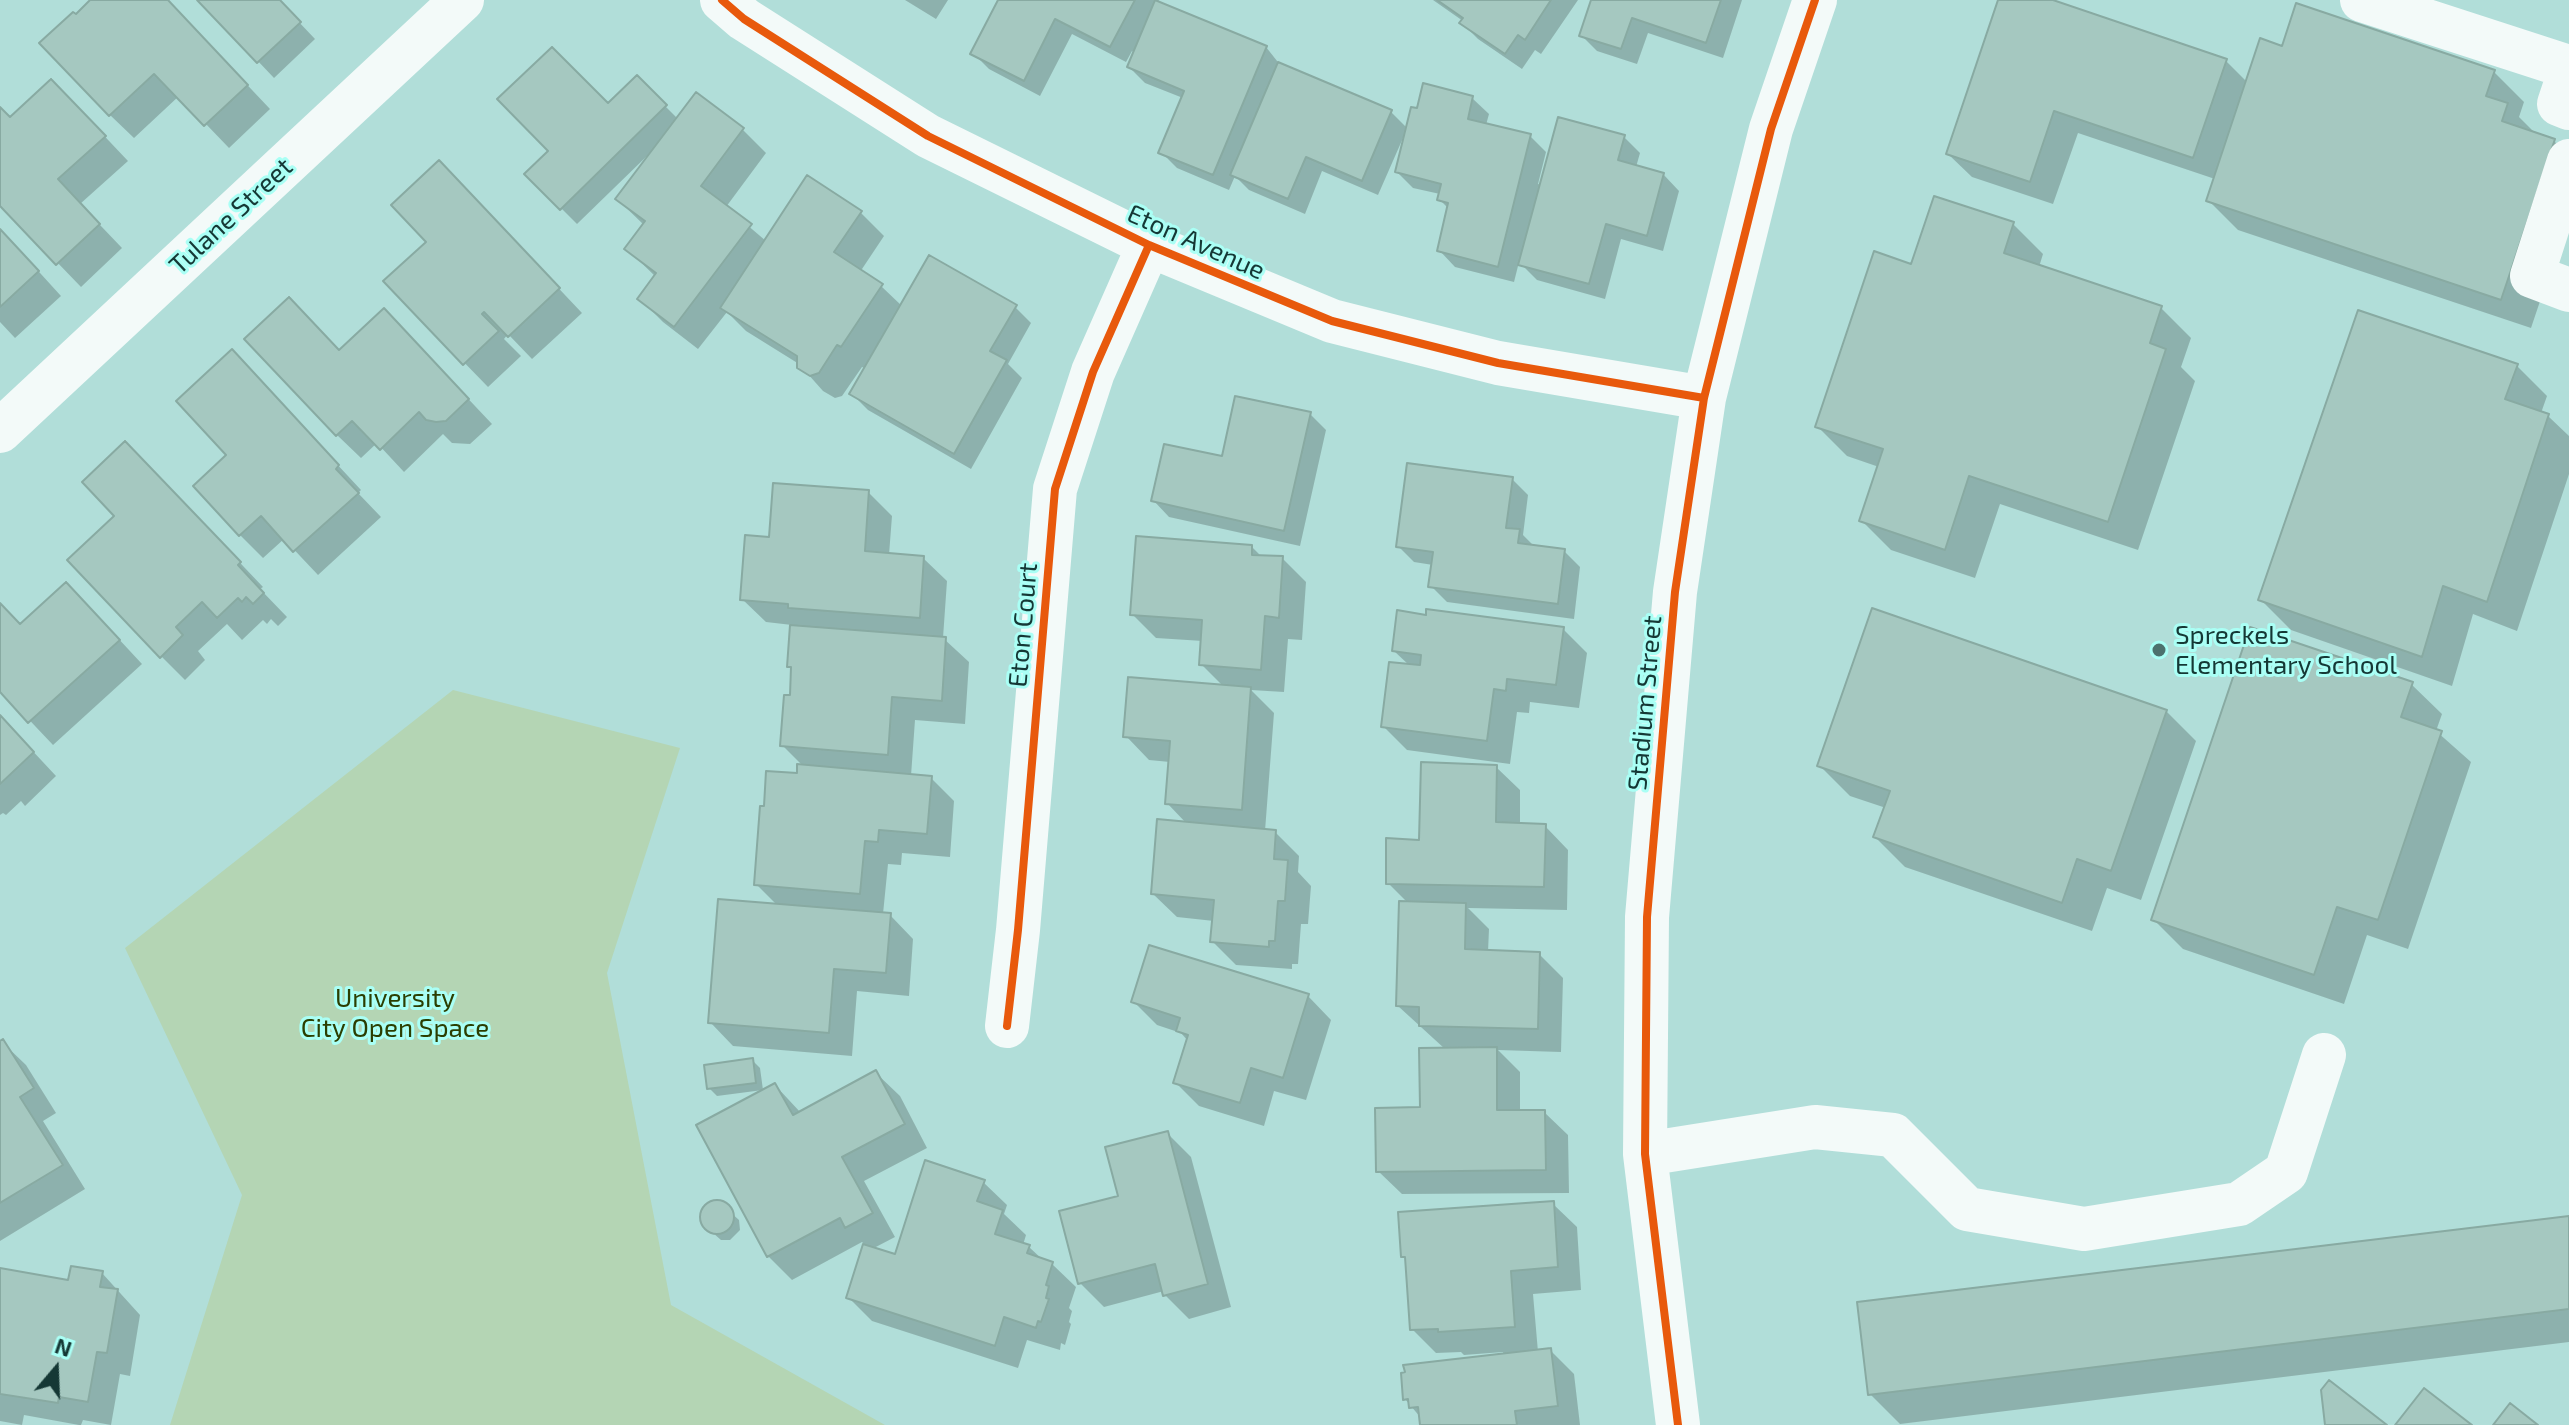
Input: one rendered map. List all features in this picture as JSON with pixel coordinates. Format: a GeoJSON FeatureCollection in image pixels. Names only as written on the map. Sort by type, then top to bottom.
{"type":"FeatureCollection","features":[{"type":"Feature","properties":{"kind":"street","name":"Tulane Street"},"geometry":{"type":"LineString","coordinates":[[0,431],[462,0]]}},
{"type":"Feature","properties":{"kind":"street","name":"Eton Avenue"},"geometry":{"type":"LineString","coordinates":[[722,0],[744,19],[928,136],[1149,245],[1332,321],[1498,363],[1704,398]]}},
{"type":"Feature","properties":{"kind":"street","name":"Stadium Street"},"geometry":{"type":"LineString","coordinates":[[1678,1425],[1645,1154],[1647,917],[1675,592],[1704,398],[1771,129],[1815,0]]}},
{"type":"Feature","properties":{"kind":"street"},"geometry":{"type":"LineString","coordinates":[[2362,0],[2569,67]]}},
{"type":"Feature","properties":{"kind":"street"},"geometry":{"type":"LineString","coordinates":[[2569,74],[2559,104],[2569,108]]}},
{"type":"Feature","properties":{"kind":"street"},"geometry":{"type":"LineString","coordinates":[[2569,161],[2532,276],[2569,290]]}},
{"type":"Feature","properties":{"kind":"street","name":"Eton Court"},"geometry":{"type":"LineString","coordinates":[[1007,1026],[1018,930],[1055,489],[1093,372],[1149,245]]}},
{"type":"Feature","properties":{"kind":"street"},"geometry":{"type":"LineString","coordinates":[[1645,1154],[1815,1127],[1893,1135],[1967,1209],[2084,1229],[2239,1204],[2286,1172],[2324,1055]]}},
{"type":"Feature","properties":{"kind":"green space","name":"University City Open Space"},"geometry":{"type":"Polygon","coordinates":[[[453,690],[680,748],[607,973],[671,1305],[885,1425],[170,1425],[242,1195],[125,948],[453,690]]]}},
{"type":"Feature","properties":{"kind":"building"},"geometry":{"type":"Polygon","coordinates":[[[90,0],[168,0],[248,85],[204,126],[154,74],[109,116],[39,43],[90,0]]]}},
{"type":"Feature","properties":{"kind":"building"},"geometry":{"type":"Polygon","coordinates":[[[197,0],[280,0],[301,22],[257,63],[197,0]]]}},
{"type":"Feature","properties":{"kind":"building"},"geometry":{"type":"Polygon","coordinates":[[[998,0],[1135,0],[1110,47],[1055,19],[1024,81],[970,54],[998,0]]]}},
{"type":"Feature","properties":{"kind":"building"},"geometry":{"type":"Polygon","coordinates":[[[1155,0],[1267,46],[1213,175],[1158,153],[1184,91],[1127,67],[1155,0]]]}},
{"type":"Feature","properties":{"kind":"building"},"geometry":{"type":"Polygon","coordinates":[[[1437,0],[1551,0],[1525,40],[1518,35],[1505,54],[1459,23],[1463,18],[1437,0]]]}},
{"type":"Feature","properties":{"kind":"building"},"geometry":{"type":"Polygon","coordinates":[[[1591,0],[1721,0],[1706,43],[1632,18],[1621,49],[1579,36],[1591,0]]]}},
{"type":"Feature","properties":{"kind":"building"},"geometry":{"type":"Polygon","coordinates":[[[1998,0],[2053,0],[2227,59],[2193,158],[2054,111],[2030,182],[1946,154],[1998,0]]]}},
{"type":"Feature","properties":{"kind":"building"},"geometry":{"type":"Polygon","coordinates":[[[2296,3],[2495,70],[2486,96],[2508,103],[2502,121],[2555,139],[2501,300],[2206,201],[2260,38],[2282,46],[2296,3]]]}},
{"type":"Feature","properties":{"kind":"building"},"geometry":{"type":"Polygon","coordinates":[[[552,47],[608,103],[637,75],[667,105],[560,210],[524,174],[548,151],[497,99],[552,47]]]}},
{"type":"Feature","properties":{"kind":"building"},"geometry":{"type":"Polygon","coordinates":[[[1278,62],[1392,110],[1362,181],[1306,157],[1288,199],[1230,175],[1278,62]]]}},
{"type":"Feature","properties":{"kind":"building"},"geometry":{"type":"Polygon","coordinates":[[[51,79],[106,136],[58,179],[100,224],[56,265],[0,206],[0,107],[10,117],[51,79]]]}},
{"type":"Feature","properties":{"kind":"building"},"geometry":{"type":"Polygon","coordinates":[[[1423,83],[1473,96],[1468,119],[1531,134],[1498,267],[1437,251],[1448,203],[1437,200],[1441,184],[1395,172],[1411,107],[1417,108],[1423,83]]]}},
{"type":"Feature","properties":{"kind":"building"},"geometry":{"type":"Polygon","coordinates":[[[696,92],[744,128],[701,186],[752,224],[674,327],[637,299],[656,273],[624,249],[645,221],[615,199],[696,92]]]}},
{"type":"Feature","properties":{"kind":"building"},"geometry":{"type":"Polygon","coordinates":[[[1558,117],[1625,135],[1618,160],[1664,173],[1647,236],[1606,224],[1589,284],[1518,265],[1558,117]]]}},
{"type":"Feature","properties":{"kind":"building"},"geometry":{"type":"Polygon","coordinates":[[[439,160],[560,288],[508,337],[484,312],[482,314],[499,331],[463,365],[383,281],[426,242],[391,205],[439,160]]]}},
{"type":"Feature","properties":{"kind":"building"},"geometry":{"type":"Polygon","coordinates":[[[807,175],[862,211],[834,252],[883,284],[841,347],[837,345],[819,373],[810,376],[797,368],[797,356],[720,308],[807,175]]]}},
{"type":"Feature","properties":{"kind":"building"},"geometry":{"type":"Polygon","coordinates":[[[1934,196],[2014,222],[2004,253],[2162,306],[2150,343],[2166,349],[2108,522],[1969,476],[1945,550],[1859,521],[1883,449],[1815,427],[1874,251],[1911,264],[1934,196]]]}},
{"type":"Feature","properties":{"kind":"building"},"geometry":{"type":"Polygon","coordinates":[[[0,229],[39,271],[0,307],[0,229]]]}},
{"type":"Feature","properties":{"kind":"building"},"geometry":{"type":"Polygon","coordinates":[[[929,255],[1017,305],[990,351],[1007,360],[954,454],[849,394],[929,255]]]}},
{"type":"Feature","properties":{"kind":"building"},"geometry":{"type":"Polygon","coordinates":[[[289,297],[339,350],[384,308],[469,399],[446,421],[426,420],[419,412],[380,450],[352,421],[336,436],[244,339],[289,297]]]}},
{"type":"Feature","properties":{"kind":"building"},"geometry":{"type":"Polygon","coordinates":[[[2358,310],[2518,364],[2505,399],[2549,414],[2487,602],[2443,586],[2422,657],[2258,600],[2358,310]]]}},
{"type":"Feature","properties":{"kind":"building"},"geometry":{"type":"Polygon","coordinates":[[[232,349],[339,465],[336,469],[359,493],[293,552],[261,516],[239,536],[193,486],[226,455],[176,401],[232,349]]]}},
{"type":"Feature","properties":{"kind":"building"},"geometry":{"type":"Polygon","coordinates":[[[1235,396],[1311,412],[1284,531],[1151,501],[1164,444],[1222,456],[1235,396]]]}},
{"type":"Feature","properties":{"kind":"building"},"geometry":{"type":"Polygon","coordinates":[[[125,441],[241,562],[238,565],[264,593],[253,604],[246,597],[242,602],[238,598],[217,618],[202,602],[176,627],[183,635],[160,658],[67,560],[114,516],[82,482],[125,441]]]}},
{"type":"Feature","properties":{"kind":"building"},"geometry":{"type":"Polygon","coordinates":[[[1407,463],[1513,477],[1506,528],[1520,529],[1518,543],[1565,549],[1558,604],[1428,587],[1433,552],[1396,547],[1407,463]]]}},
{"type":"Feature","properties":{"kind":"building"},"geometry":{"type":"Polygon","coordinates":[[[773,483],[869,490],[865,551],[924,556],[920,618],[788,608],[788,604],[740,600],[745,535],[769,537],[773,483]]]}},
{"type":"Feature","properties":{"kind":"building"},"geometry":{"type":"Polygon","coordinates":[[[1136,536],[1252,545],[1252,555],[1283,556],[1279,618],[1265,616],[1261,670],[1199,665],[1202,620],[1130,615],[1136,536]]]}},
{"type":"Feature","properties":{"kind":"building"},"geometry":{"type":"Polygon","coordinates":[[[66,582],[120,640],[28,723],[0,692],[0,603],[20,624],[66,582]]]}},
{"type":"Feature","properties":{"kind":"building"},"geometry":{"type":"Polygon","coordinates":[[[1872,608],[2167,710],[2111,871],[2077,859],[2062,903],[1873,837],[1890,791],[1817,766],[1872,608]]]}},
{"type":"Feature","properties":{"kind":"building"},"geometry":{"type":"Polygon","coordinates":[[[1426,609],[1564,627],[1556,685],[1507,679],[1506,691],[1494,689],[1487,741],[1381,727],[1389,662],[1420,665],[1421,655],[1392,651],[1397,610],[1426,615],[1426,609]]]}},
{"type":"Feature","properties":{"kind":"building"},"geometry":{"type":"Polygon","coordinates":[[[790,625],[946,637],[942,701],[892,697],[888,755],[780,746],[784,695],[790,695],[791,667],[787,667],[790,625]]]}},
{"type":"Feature","properties":{"kind":"building"},"geometry":{"type":"Polygon","coordinates":[[[2250,627],[2413,682],[2401,717],[2442,731],[2378,920],[2337,907],[2314,975],[2151,920],[2250,627]]]}},
{"type":"Feature","properties":{"kind":"building"},"geometry":{"type":"Polygon","coordinates":[[[1128,677],[1251,687],[1242,810],[1165,804],[1170,741],[1123,737],[1128,677]]]}},
{"type":"Feature","properties":{"kind":"building"},"geometry":{"type":"Polygon","coordinates":[[[0,715],[34,752],[0,784],[0,715]]]}},
{"type":"Feature","properties":{"kind":"building"},"geometry":{"type":"Polygon","coordinates":[[[1421,762],[1497,765],[1496,822],[1546,824],[1544,887],[1386,884],[1386,838],[1419,840],[1421,762]]]}},
{"type":"Feature","properties":{"kind":"building"},"geometry":{"type":"Polygon","coordinates":[[[797,764],[932,776],[927,834],[879,830],[878,842],[865,841],[860,894],[754,885],[766,771],[797,773],[797,764]]]}},
{"type":"Feature","properties":{"kind":"building"},"geometry":{"type":"Polygon","coordinates":[[[1157,819],[1276,830],[1274,859],[1288,860],[1285,901],[1278,901],[1275,941],[1269,941],[1269,947],[1210,942],[1214,900],[1151,894],[1157,819]]]}},
{"type":"Feature","properties":{"kind":"building"},"geometry":{"type":"Polygon","coordinates":[[[718,899],[891,913],[886,973],[834,969],[829,1033],[708,1023],[718,899]]]}},
{"type":"Feature","properties":{"kind":"building"},"geometry":{"type":"Polygon","coordinates":[[[1399,901],[1466,903],[1465,949],[1540,952],[1538,1029],[1419,1026],[1419,1007],[1396,1006],[1399,901]]]}},
{"type":"Feature","properties":{"kind":"building"},"geometry":{"type":"Polygon","coordinates":[[[1149,945],[1309,994],[1283,1078],[1251,1068],[1240,1103],[1173,1083],[1188,1035],[1176,1031],[1180,1018],[1131,1002],[1149,945]]]}},
{"type":"Feature","properties":{"kind":"building"},"geometry":{"type":"Polygon","coordinates":[[[3,1039],[34,1088],[20,1097],[63,1165],[0,1203],[0,1041],[3,1039]]]}},
{"type":"Feature","properties":{"kind":"building"},"geometry":{"type":"Polygon","coordinates":[[[1497,1047],[1497,1110],[1545,1110],[1546,1170],[1376,1172],[1375,1108],[1420,1107],[1419,1048],[1497,1047]]]}},
{"type":"Feature","properties":{"kind":"building"},"geometry":{"type":"Polygon","coordinates":[[[753,1058],[756,1083],[707,1089],[704,1065],[753,1058]]]}},
{"type":"Feature","properties":{"kind":"building"},"geometry":{"type":"Polygon","coordinates":[[[876,1070],[905,1124],[842,1157],[873,1213],[845,1228],[840,1218],[767,1257],[696,1125],[775,1083],[793,1115],[876,1070]]]}},
{"type":"Feature","properties":{"kind":"building"},"geometry":{"type":"Polygon","coordinates":[[[1168,1131],[1208,1284],[1163,1296],[1155,1264],[1078,1284],[1059,1211],[1118,1196],[1105,1147],[1168,1131]]]}},
{"type":"Feature","properties":{"kind":"building"},"geometry":{"type":"Polygon","coordinates":[[[925,1160],[985,1180],[977,1201],[1003,1210],[995,1234],[1030,1245],[1027,1253],[1053,1262],[1046,1285],[1049,1286],[1046,1298],[1049,1299],[1036,1328],[1004,1317],[995,1346],[846,1298],[863,1244],[895,1254],[925,1160]]]}},
{"type":"Feature","properties":{"kind":"building"},"geometry":{"type":"Polygon","coordinates":[[[717,1200],[729,1205],[734,1217],[729,1229],[717,1234],[705,1229],[700,1217],[705,1205],[717,1200]]]}},
{"type":"Feature","properties":{"kind":"building"},"geometry":{"type":"Polygon","coordinates":[[[1554,1201],[1558,1267],[1511,1271],[1515,1327],[1438,1332],[1438,1329],[1410,1330],[1405,1257],[1401,1257],[1398,1212],[1554,1201]]]}},
{"type":"Feature","properties":{"kind":"building"},"geometry":{"type":"Polygon","coordinates":[[[2569,1216],[2569,1309],[1868,1395],[1857,1302],[2569,1216]]]}},
{"type":"Feature","properties":{"kind":"building"},"geometry":{"type":"Polygon","coordinates":[[[71,1266],[103,1271],[100,1287],[118,1289],[107,1353],[97,1352],[88,1402],[59,1397],[58,1403],[0,1394],[0,1268],[68,1280],[71,1266]]]}},
{"type":"Feature","properties":{"kind":"building"},"geometry":{"type":"Polygon","coordinates":[[[1551,1348],[1558,1406],[1515,1411],[1517,1425],[1420,1425],[1418,1407],[1409,1408],[1408,1399],[1403,1400],[1403,1365],[1551,1348]]]}},
{"type":"Feature","properties":{"kind":"building"},"geometry":{"type":"Polygon","coordinates":[[[2329,1380],[2387,1425],[2325,1425],[2321,1390],[2329,1380]]]}},
{"type":"Feature","properties":{"kind":"building"},"geometry":{"type":"Polygon","coordinates":[[[2424,1388],[2472,1425],[2395,1425],[2424,1388]]]}},
{"type":"Feature","properties":{"kind":"building"},"geometry":{"type":"Polygon","coordinates":[[[2510,1403],[2538,1425],[2493,1425],[2510,1403]]]}},
{"type":"Feature","properties":{"kind":"cycle path"},"geometry":{"type":"LineString","coordinates":[[722,0],[744,19],[928,136],[1149,245],[1332,321],[1498,363],[1704,398]]}},
{"type":"Feature","properties":{"kind":"cycle path"},"geometry":{"type":"LineString","coordinates":[[1678,1425],[1645,1154],[1647,917],[1675,592],[1704,398],[1771,129],[1815,0]]}},
{"type":"Feature","properties":{"kind":"cycle path"},"geometry":{"type":"LineString","coordinates":[[1007,1026],[1018,930],[1055,489],[1093,372],[1149,245]]}},
{"type":"Feature","properties":{"kind":"place","name":"Spreckels Elementary School"},"geometry":{"type":"Point","coordinates":[2159,650]}}]}
